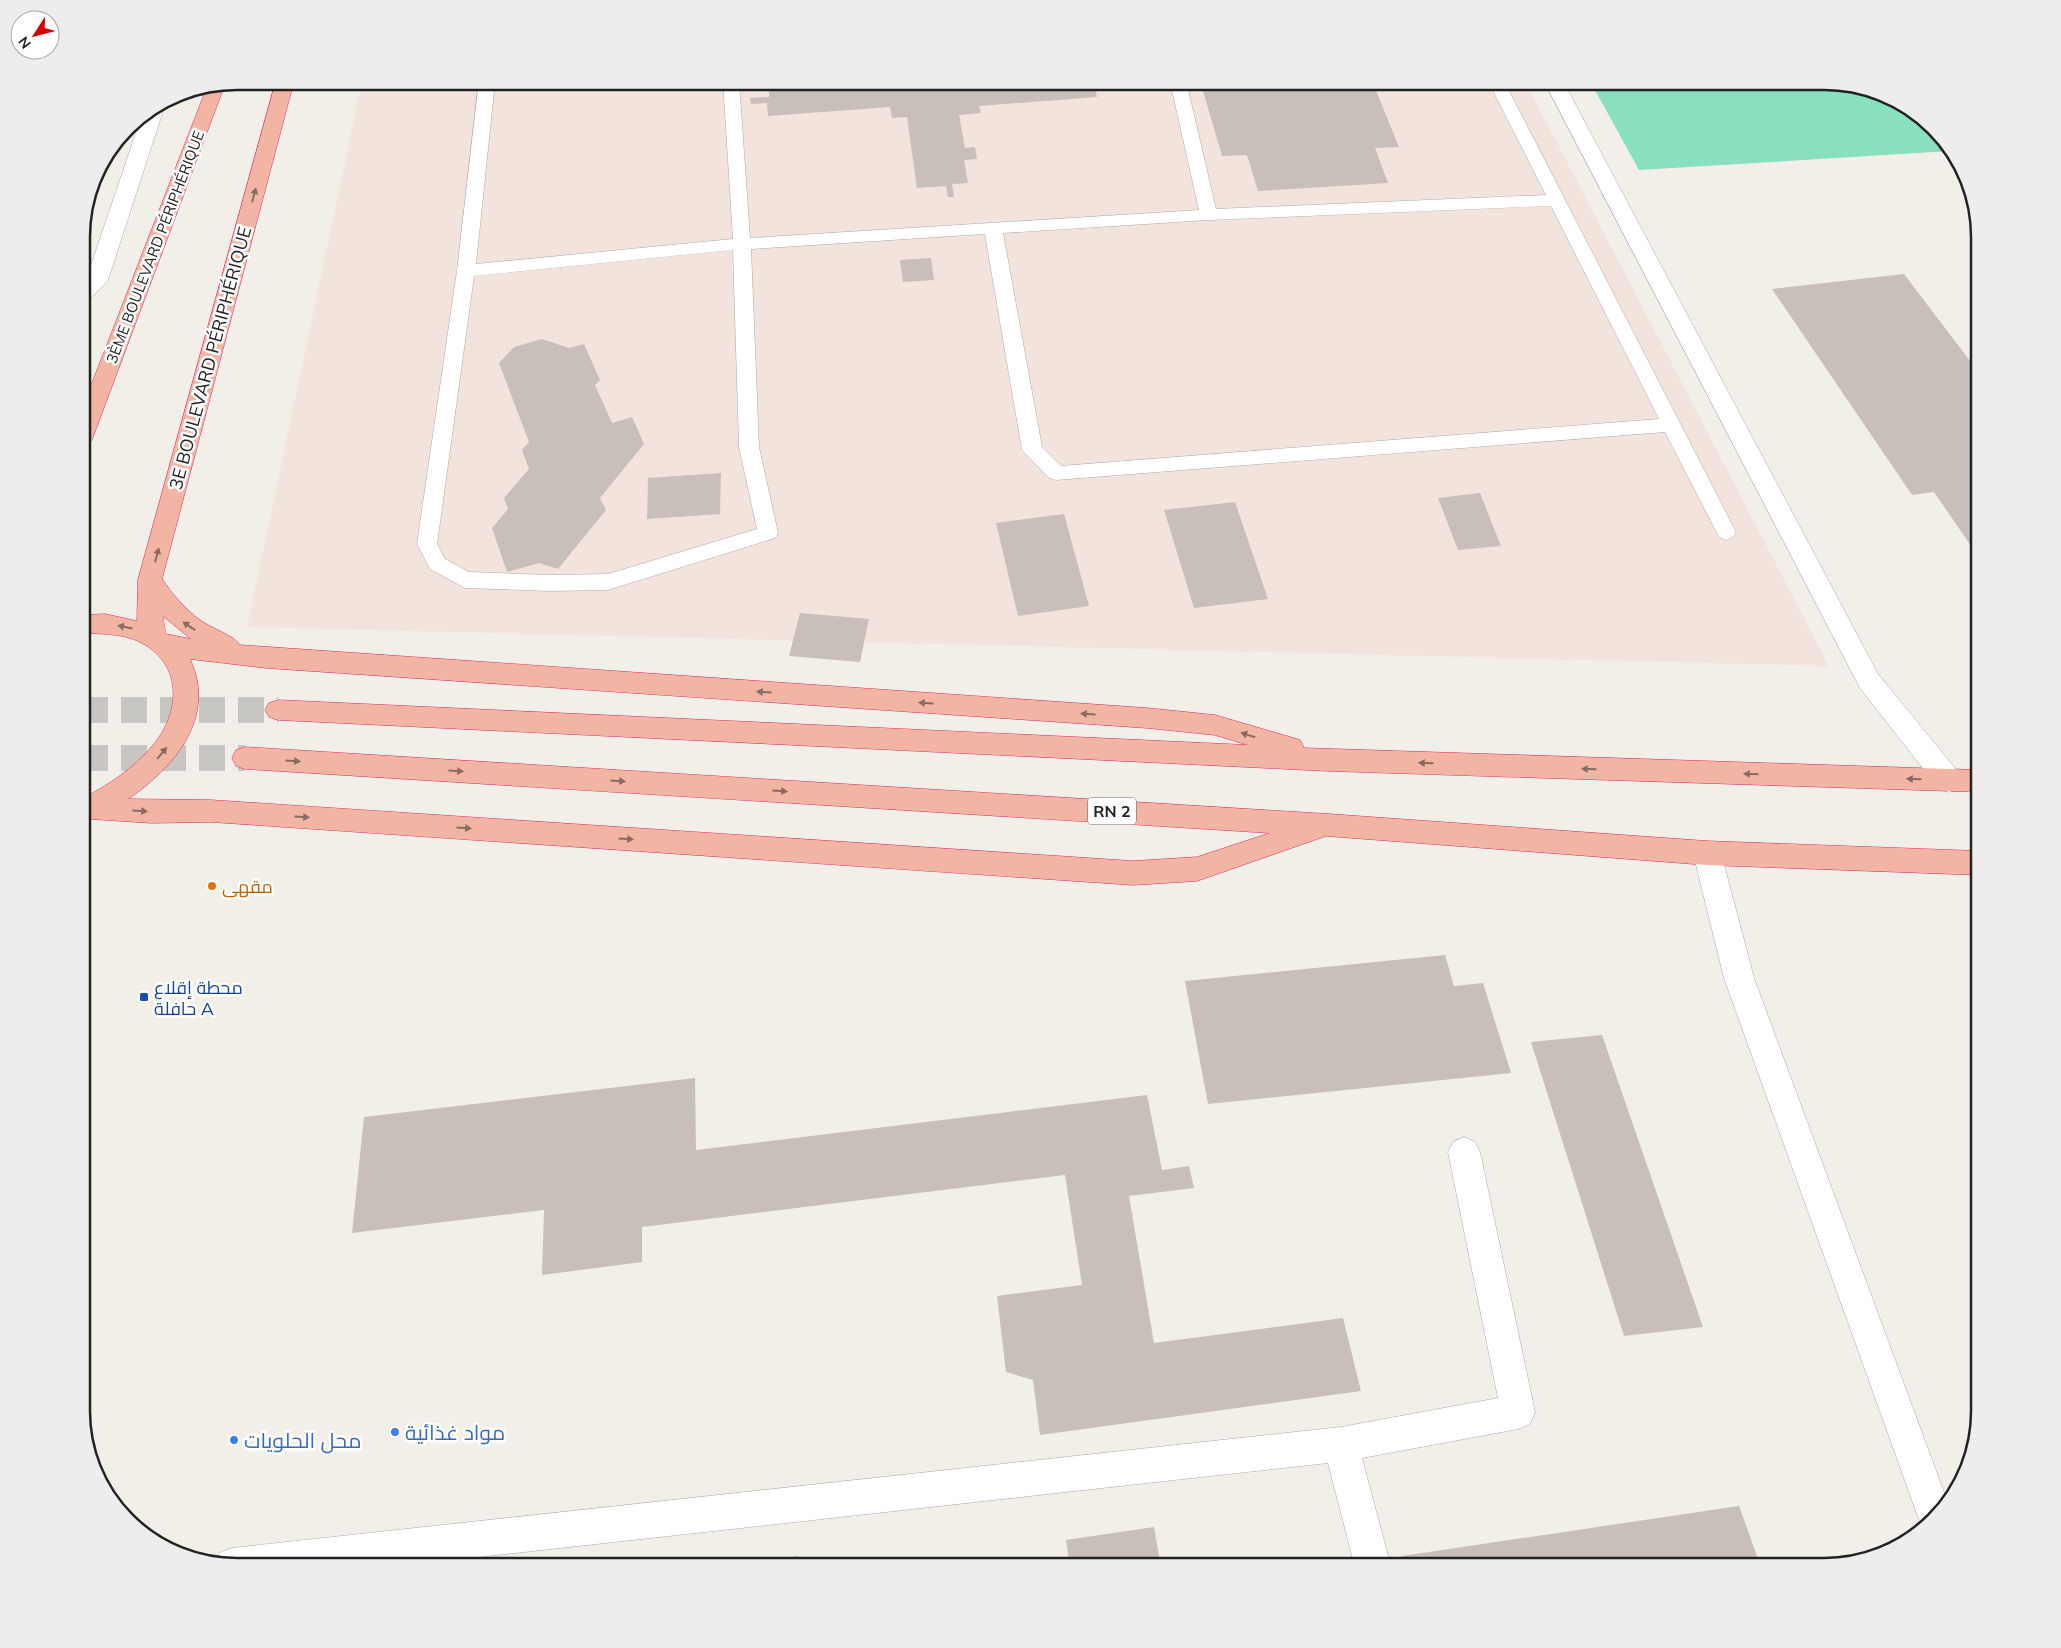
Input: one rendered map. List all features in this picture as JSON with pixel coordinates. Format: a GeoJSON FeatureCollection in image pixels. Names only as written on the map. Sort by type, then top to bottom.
{"type":"FeatureCollection","features":[{"type":"Feature","properties":{"kind":"highway","name":"3E BOULEVARD PÉRIPHÉRIQUE"},"geometry":{"type":"LineString","coordinates":[[159,640],[150,621],[150,580],[283,90]]}},
{"type":"Feature","properties":{"kind":"highway","name":"3ÈME BOULEVARD PÉRIPHÉRIQUE"},"geometry":{"type":"LineString","coordinates":[[90,415],[214,92]]}},
{"type":"Feature","properties":{"kind":"highway"},"geometry":{"type":"LineString","coordinates":[[150,580],[163,602],[181,621],[205,637],[233,650],[266,658]]}},
{"type":"Feature","properties":{"kind":"highway"},"geometry":{"type":"LineString","coordinates":[[90,624],[116,625],[136,629],[159,640],[195,650],[266,658],[1215,724],[1328,760]]}},
{"type":"Feature","properties":{"kind":"highway"},"geometry":{"type":"LineString","coordinates":[[90,808],[120,792],[146,771],[166,749],[180,725],[187,702],[186,680],[179,660],[159,640]]}},
{"type":"Feature","properties":{"kind":"highway"},"geometry":{"type":"LineString","coordinates":[[278,710],[1328,760],[1971,781]]}},
{"type":"Feature","properties":{"kind":"highway","name":"RN 2"},"geometry":{"type":"LineString","coordinates":[[245,758],[1329,825],[1707,853],[1971,863]]}},
{"type":"Feature","properties":{"kind":"highway"},"geometry":{"type":"LineString","coordinates":[[90,810],[211,811],[1133,873],[1197,869],[1329,825]]}},
{"type":"Feature","properties":{"kind":"street"},"geometry":{"type":"LineString","coordinates":[[1558,90],[1869,681],[1949,780]]}},
{"type":"Feature","properties":{"kind":"street"},"geometry":{"type":"LineString","coordinates":[[90,287],[97,280],[151,118]]}},
{"type":"Feature","properties":{"kind":"street"},"geometry":{"type":"LineString","coordinates":[[1707,853],[1739,978],[1933,1510]]}},
{"type":"Feature","properties":{"kind":"street"},"geometry":{"type":"LineString","coordinates":[[305,1558],[1342,1444],[1518,1412],[1464,1152]]}},
{"type":"Feature","properties":{"kind":"street"},"geometry":{"type":"LineString","coordinates":[[1342,1444],[1371,1558]]}},
{"type":"Feature","properties":{"kind":"lane"},"geometry":{"type":"LineString","coordinates":[[486,90],[466,271],[427,544],[437,564],[465,580],[550,583],[608,582],[768,533],[749,447],[742,244],[731,90]]}},
{"type":"Feature","properties":{"kind":"lane"},"geometry":{"type":"LineString","coordinates":[[1180,90],[1210,215]]}},
{"type":"Feature","properties":{"kind":"lane"},"geometry":{"type":"LineString","coordinates":[[1501,90],[1726,532]]}},
{"type":"Feature","properties":{"kind":"lane"},"geometry":{"type":"LineString","coordinates":[[466,271],[742,244],[1210,215],[1556,200]]}},
{"type":"Feature","properties":{"kind":"lane"},"geometry":{"type":"LineString","coordinates":[[993,228],[1032,450],[1056,473],[1671,425]]}},
{"type":"Feature","properties":{"kind":"shaded area"},"geometry":{"type":"Polygon","coordinates":[[[360,90],[1530,90],[1829,666],[247,627],[360,90]]]}},
{"type":"Feature","properties":{"kind":"green space"},"geometry":{"type":"Polygon","coordinates":[[[1595,90],[1834,90],[1853,93],[1880,101],[1906,115],[1921,126],[1944,151],[1639,170],[1595,90]]]}},
{"type":"Feature","properties":{"kind":"building"},"geometry":{"type":"Polygon","coordinates":[[[769,90],[1095,90],[1097,97],[979,106],[981,113],[959,115],[965,148],[975,147],[977,159],[964,160],[968,183],[952,184],[954,197],[948,197],[946,186],[917,188],[907,117],[892,118],[890,107],[768,116],[767,103],[751,104],[750,98],[769,97],[769,90]]]}},
{"type":"Feature","properties":{"kind":"building"},"geometry":{"type":"Polygon","coordinates":[[[1203,90],[1376,90],[1399,147],[1375,148],[1388,183],[1258,191],[1247,155],[1222,156],[1203,90]]]}},
{"type":"Feature","properties":{"kind":"building"},"geometry":{"type":"Polygon","coordinates":[[[931,258],[934,280],[903,282],[900,260],[931,258]]]}},
{"type":"Feature","properties":{"kind":"building"},"geometry":{"type":"Polygon","coordinates":[[[1904,274],[1971,362],[1971,546],[1934,492],[1912,495],[1772,289],[1904,274]]]}},
{"type":"Feature","properties":{"kind":"building"},"geometry":{"type":"Polygon","coordinates":[[[542,339],[569,348],[584,344],[600,380],[595,385],[612,423],[632,417],[644,444],[600,498],[606,510],[558,569],[539,563],[507,572],[492,528],[508,509],[504,498],[529,469],[522,450],[529,442],[499,363],[514,347],[542,339]]]}},
{"type":"Feature","properties":{"kind":"building"},"geometry":{"type":"Polygon","coordinates":[[[721,473],[720,514],[647,519],[648,478],[721,473]]]}},
{"type":"Feature","properties":{"kind":"building"},"geometry":{"type":"Polygon","coordinates":[[[1480,493],[1501,546],[1458,550],[1438,498],[1480,493]]]}},
{"type":"Feature","properties":{"kind":"building"},"geometry":{"type":"Polygon","coordinates":[[[1235,502],[1268,599],[1194,608],[1164,510],[1235,502]]]}},
{"type":"Feature","properties":{"kind":"building"},"geometry":{"type":"Polygon","coordinates":[[[1064,514],[1089,606],[1018,616],[996,523],[1064,514]]]}},
{"type":"Feature","properties":{"kind":"building"},"geometry":{"type":"Polygon","coordinates":[[[800,613],[869,619],[860,662],[789,656],[800,613]]]}},
{"type":"Feature","properties":{"kind":"building"},"geometry":{"type":"Polygon","coordinates":[[[1445,955],[1454,986],[1483,983],[1511,1073],[1208,1104],[1185,981],[1445,955]]]}},
{"type":"Feature","properties":{"kind":"building"},"geometry":{"type":"Polygon","coordinates":[[[1602,1035],[1703,1327],[1624,1336],[1531,1042],[1602,1035]]]}},
{"type":"Feature","properties":{"kind":"building"},"geometry":{"type":"Polygon","coordinates":[[[695,1078],[696,1150],[1147,1095],[1162,1170],[1189,1166],[1194,1188],[1129,1196],[1154,1343],[1343,1318],[1361,1391],[1040,1435],[1033,1380],[1006,1372],[997,1296],[1082,1285],[1065,1175],[642,1227],[642,1262],[542,1275],[544,1210],[352,1233],[364,1117],[695,1078]]]}},
{"type":"Feature","properties":{"kind":"building"},"geometry":{"type":"Polygon","coordinates":[[[1739,1506],[1758,1558],[1403,1558],[1402,1556],[1739,1506]]]}},
{"type":"Feature","properties":{"kind":"building"},"geometry":{"type":"Polygon","coordinates":[[[1154,1527],[1159,1558],[1069,1558],[1066,1540],[1154,1527]]]}},
{"type":"Feature","properties":{"kind":"tunnel"},"geometry":{"type":"LineString","coordinates":[[90,710],[278,710]]}},
{"type":"Feature","properties":{"kind":"tunnel"},"geometry":{"type":"LineString","coordinates":[[90,758],[245,758]]}},
{"type":"Feature","properties":{"kind":"place","name":"مقهى"},"geometry":{"type":"Point","coordinates":[212,886]}},
{"type":"Feature","properties":{"kind":"place","name":"محطة إقلاع حافلة A"},"geometry":{"type":"Point","coordinates":[144,997]}},
{"type":"Feature","properties":{"kind":"place","name":"مواد غذائية"},"geometry":{"type":"Point","coordinates":[395,1432]}},
{"type":"Feature","properties":{"kind":"place","name":"محل الحلويات"},"geometry":{"type":"Point","coordinates":[234,1440]}}]}
